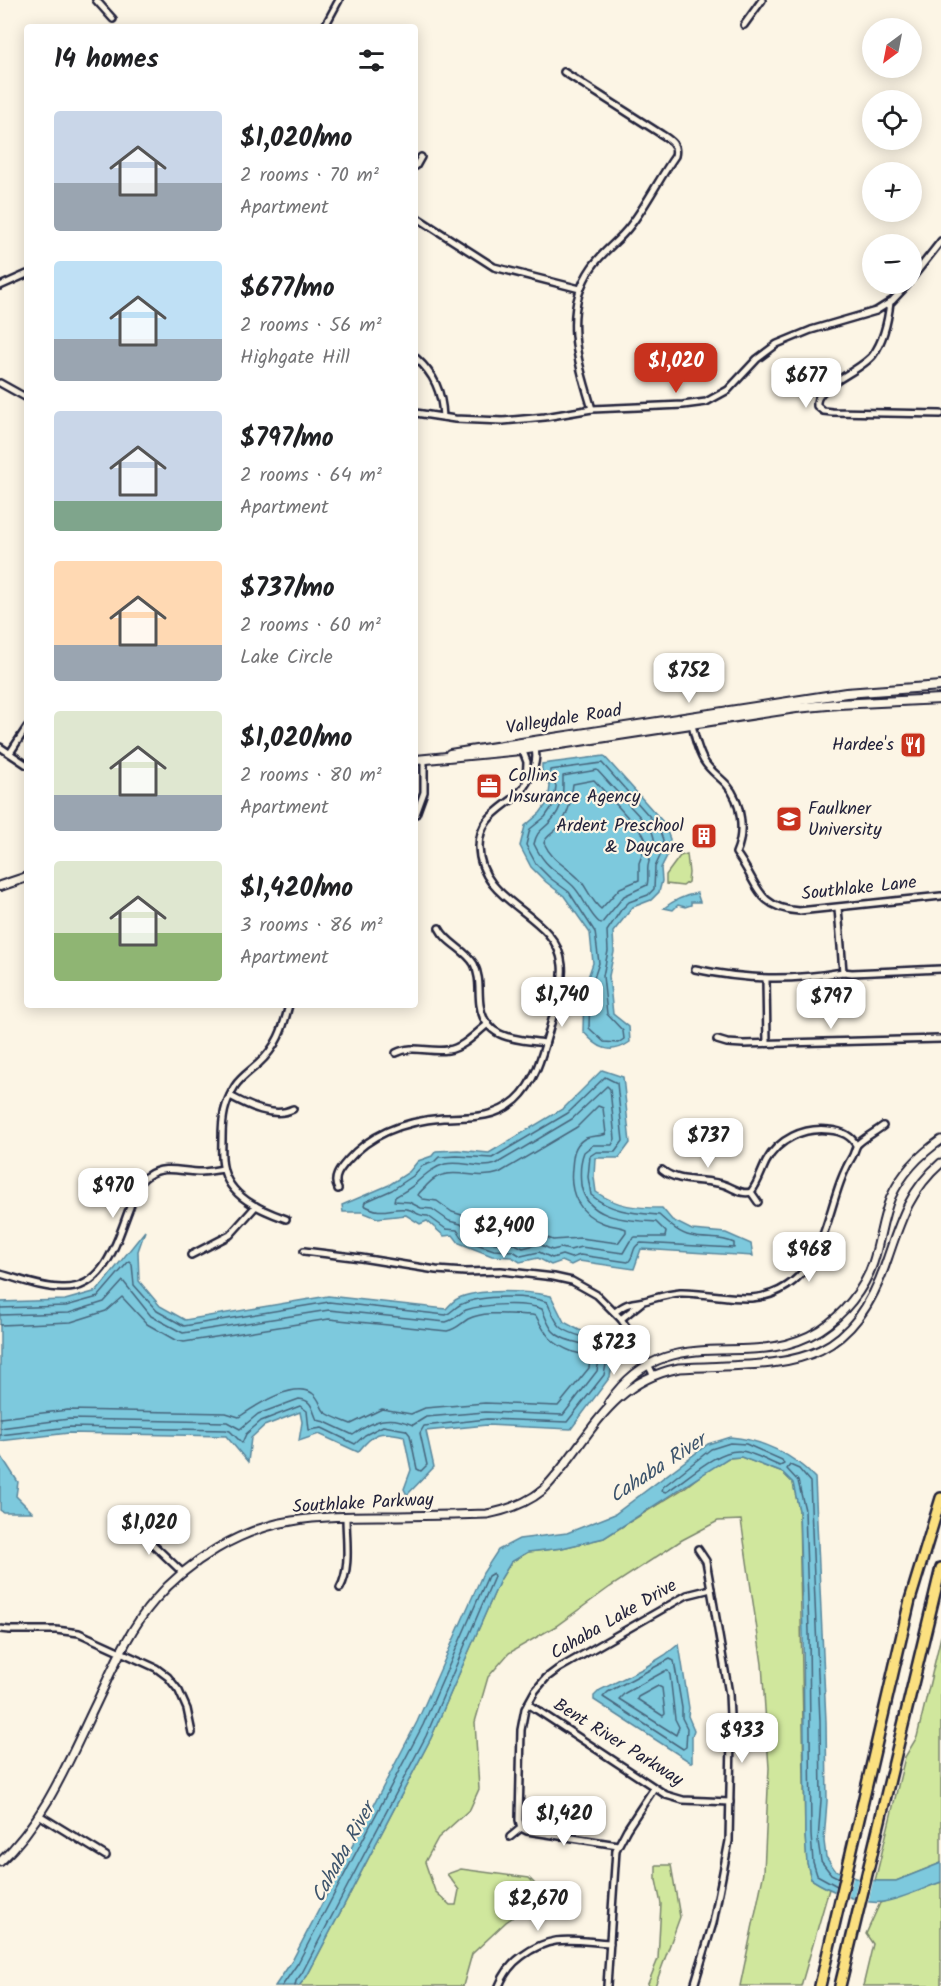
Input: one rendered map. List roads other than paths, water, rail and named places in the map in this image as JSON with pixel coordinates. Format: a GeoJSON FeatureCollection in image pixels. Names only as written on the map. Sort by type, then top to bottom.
{"type":"FeatureCollection","features":[{"type":"Feature","properties":{"kind":"highway"},"geometry":{"type":"LineString","coordinates":[[820,1986],[910,1600],[941,1498]]}},
{"type":"Feature","properties":{"kind":"highway"},"geometry":{"type":"LineString","coordinates":[[840,1986],[941,1568]]}},
{"type":"Feature","properties":{"kind":"main road","name":"Valleydale Road"},"geometry":{"type":"LineString","coordinates":[[443,756],[461,757],[536,748],[846,693],[941,686]]}},
{"type":"Feature","properties":{"kind":"main road","name":"Valleydale Road"},"geometry":{"type":"LineString","coordinates":[[418,760],[527,741],[796,708],[941,699]]}},
{"type":"Feature","properties":{"kind":"main road"},"geometry":{"type":"LineString","coordinates":[[0,886],[24,878]]}},
{"type":"Feature","properties":{"kind":"street"},"geometry":{"type":"LineString","coordinates":[[96,0],[113,19]]}},
{"type":"Feature","properties":{"kind":"street"},"geometry":{"type":"LineString","coordinates":[[326,24],[339,0]]}},
{"type":"Feature","properties":{"kind":"street"},"geometry":{"type":"LineString","coordinates":[[744,25],[762,0]]}},
{"type":"Feature","properties":{"kind":"street"},"geometry":{"type":"LineString","coordinates":[[564,72],[673,142],[676,149],[675,156],[636,218],[592,267],[580,290],[574,314],[576,350],[592,409]]}},
{"type":"Feature","properties":{"kind":"street"},"geometry":{"type":"LineString","coordinates":[[418,163],[421,158]]}},
{"type":"Feature","properties":{"kind":"street"},"geometry":{"type":"LineString","coordinates":[[418,218],[494,267],[580,290]]}},
{"type":"Feature","properties":{"kind":"street"},"geometry":{"type":"LineString","coordinates":[[922,265],[941,241]]}},
{"type":"Feature","properties":{"kind":"street"},"geometry":{"type":"LineString","coordinates":[[0,285],[24,275]]}},
{"type":"Feature","properties":{"kind":"street"},"geometry":{"type":"LineString","coordinates":[[418,413],[484,421],[515,420],[592,409],[706,402],[728,390],[750,366],[777,344],[811,330],[876,311],[898,294]]}},
{"type":"Feature","properties":{"kind":"street"},"geometry":{"type":"LineString","coordinates":[[890,302],[883,337],[873,355],[856,371],[823,391],[818,396],[817,406],[823,411],[832,412],[941,414]]}},
{"type":"Feature","properties":{"kind":"street"},"geometry":{"type":"LineString","coordinates":[[418,360],[429,371],[438,388],[442,400],[443,417]]}},
{"type":"Feature","properties":{"kind":"street"},"geometry":{"type":"LineString","coordinates":[[0,383],[24,396]]}},
{"type":"Feature","properties":{"kind":"street","name":"Southlake Lane"},"geometry":{"type":"LineString","coordinates":[[691,721],[704,762],[726,784],[737,803],[742,832],[736,853],[757,891],[772,904],[792,911],[941,896]]}},
{"type":"Feature","properties":{"kind":"street"},"geometry":{"type":"LineString","coordinates":[[10,753],[24,732]]}},
{"type":"Feature","properties":{"kind":"street"},"geometry":{"type":"LineString","coordinates":[[338,1189],[336,1178],[342,1167],[359,1148],[376,1136],[390,1129],[416,1122],[481,1117],[508,1106],[529,1085],[546,1043],[562,974],[562,965],[557,948],[543,929],[496,890],[485,872],[479,852],[479,839],[485,822],[493,813],[514,798],[526,782],[535,766],[536,748],[527,741],[521,750],[527,762],[526,782]]}},
{"type":"Feature","properties":{"kind":"street"},"geometry":{"type":"LineString","coordinates":[[0,747],[24,763]]}},
{"type":"Feature","properties":{"kind":"street"},"geometry":{"type":"LineString","coordinates":[[418,808],[424,792],[424,759]]}},
{"type":"Feature","properties":{"kind":"street"},"geometry":{"type":"LineString","coordinates":[[838,908],[843,972]]}},
{"type":"Feature","properties":{"kind":"street"},"geometry":{"type":"LineString","coordinates":[[439,928],[444,938],[465,953],[475,966],[480,984],[480,1005],[488,1024],[507,1038],[546,1043]]}},
{"type":"Feature","properties":{"kind":"street"},"geometry":{"type":"LineString","coordinates":[[695,969],[730,976],[766,979],[843,972],[941,969]]}},
{"type":"Feature","properties":{"kind":"street"},"geometry":{"type":"LineString","coordinates":[[766,979],[767,1043]]}},
{"type":"Feature","properties":{"kind":"street"},"geometry":{"type":"LineString","coordinates":[[286,1219],[256,1206],[234,1190],[223,1169],[222,1120],[223,1108],[237,1082],[267,1055],[282,1034],[288,1008]]}},
{"type":"Feature","properties":{"kind":"street"},"geometry":{"type":"LineString","coordinates":[[396,1053],[407,1048],[438,1051],[453,1049],[488,1024]]}},
{"type":"Feature","properties":{"kind":"street"},"geometry":{"type":"LineString","coordinates":[[717,1040],[732,1043],[767,1043],[941,1039]]}},
{"type":"Feature","properties":{"kind":"street"},"geometry":{"type":"LineString","coordinates":[[230,1096],[258,1110],[290,1111],[293,1109]]}},
{"type":"Feature","properties":{"kind":"street"},"geometry":{"type":"LineString","coordinates":[[615,1312],[632,1302],[642,1302],[659,1296],[679,1293],[748,1299],[776,1293],[794,1281],[817,1250],[843,1172],[854,1154],[856,1145],[883,1126]]}},
{"type":"Feature","properties":{"kind":"street"},"geometry":{"type":"LineString","coordinates":[[752,1192],[770,1155],[780,1144],[794,1136],[810,1130],[834,1131],[848,1136],[856,1145]]}},
{"type":"Feature","properties":{"kind":"street","name":"Southlake Parkway"},"geometry":{"type":"LineString","coordinates":[[0,1862],[24,1837],[39,1815],[60,1778],[132,1632],[153,1602],[183,1573],[218,1548],[253,1532],[291,1521],[346,1516],[487,1514],[509,1509],[531,1498],[549,1483],[620,1388],[636,1372],[684,1351],[758,1349],[784,1345],[828,1324],[849,1304],[868,1274],[888,1207],[902,1177],[921,1155],[941,1140]]}},
{"type":"Feature","properties":{"kind":"street","name":"Southlake Parkway"},"geometry":{"type":"LineString","coordinates":[[605,1410],[631,1388],[667,1371],[679,1368],[780,1363],[809,1356],[834,1342],[856,1322],[870,1302],[883,1274],[907,1204],[924,1180],[941,1163]]}},
{"type":"Feature","properties":{"kind":"street"},"geometry":{"type":"LineString","coordinates":[[0,1274],[54,1288],[80,1285],[96,1276],[105,1266],[139,1184],[146,1176],[169,1169],[200,1172],[223,1169]]}},
{"type":"Feature","properties":{"kind":"street"},"geometry":{"type":"LineString","coordinates":[[662,1170],[674,1178],[715,1182],[744,1193],[752,1192]]}},
{"type":"Feature","properties":{"kind":"street"},"geometry":{"type":"LineString","coordinates":[[752,1192],[758,1202]]}},
{"type":"Feature","properties":{"kind":"street"},"geometry":{"type":"LineString","coordinates":[[191,1255],[230,1235],[256,1206]]}},
{"type":"Feature","properties":{"kind":"street"},"geometry":{"type":"LineString","coordinates":[[304,1251],[436,1270],[465,1272],[501,1270],[564,1278],[590,1290],[615,1312],[634,1338],[654,1377]]}},
{"type":"Feature","properties":{"kind":"street"},"geometry":{"type":"LineString","coordinates":[[621,1319],[642,1302]]}},
{"type":"Feature","properties":{"kind":"street"},"geometry":{"type":"LineString","coordinates":[[340,1588],[345,1575],[346,1516]]}},
{"type":"Feature","properties":{"kind":"street"},"geometry":{"type":"LineString","coordinates":[[122,1523],[129,1524],[139,1531],[183,1573]]}},
{"type":"Feature","properties":{"kind":"street"},"geometry":{"type":"LineString","coordinates":[[694,1986],[716,1910],[729,1841],[730,1802],[730,1708],[706,1561],[698,1549]]}},
{"type":"Feature","properties":{"kind":"street","name":"Cahaba Lake Drive"},"geometry":{"type":"LineString","coordinates":[[521,1827],[519,1820],[520,1737],[528,1704],[540,1684],[558,1669],[687,1595],[711,1589]]}},
{"type":"Feature","properties":{"kind":"street"},"geometry":{"type":"LineString","coordinates":[[0,1629],[73,1631],[163,1672],[179,1691],[187,1709],[192,1733]]}},
{"type":"Feature","properties":{"kind":"street","name":"Bent River Parkway"},"geometry":{"type":"LineString","coordinates":[[528,1704],[666,1795],[683,1800],[730,1802]]}},
{"type":"Feature","properties":{"kind":"street"},"geometry":{"type":"LineString","coordinates":[[607,1986],[614,1872],[618,1845],[654,1788]]}},
{"type":"Feature","properties":{"kind":"street"},"geometry":{"type":"LineString","coordinates":[[39,1815],[106,1856]]}},
{"type":"Feature","properties":{"kind":"street"},"geometry":{"type":"LineString","coordinates":[[510,1837],[521,1827],[527,1831],[618,1845]]}},
{"type":"Feature","properties":{"kind":"street"},"geometry":{"type":"LineString","coordinates":[[500,1986],[511,1965],[542,1943],[558,1940],[610,1943]]}},
{"type":"Feature","properties":{"kind":"water"},"geometry":{"type":"Polygon","coordinates":[[[604,756],[663,822],[670,839],[668,854],[661,868],[662,881],[659,892],[651,900],[633,907],[613,932],[614,952],[609,976],[613,1014],[629,1027],[630,1042],[616,1049],[599,1046],[583,1031],[584,989],[593,963],[590,933],[564,896],[531,867],[520,846],[525,826],[540,813],[548,802],[550,786],[542,771],[542,764],[604,756]]]}},
{"type":"Feature","properties":{"kind":"water"},"geometry":{"type":"Polygon","coordinates":[[[697,893],[700,902],[691,902],[691,905],[685,907],[678,905],[673,910],[664,908],[687,895],[697,893]]]}},
{"type":"Feature","properties":{"kind":"water"},"geometry":{"type":"Polygon","coordinates":[[[602,1070],[623,1077],[630,1143],[619,1158],[595,1158],[596,1192],[612,1201],[628,1206],[662,1208],[672,1220],[692,1230],[726,1233],[751,1244],[753,1256],[641,1249],[634,1269],[579,1261],[571,1265],[562,1261],[551,1265],[538,1258],[520,1262],[512,1257],[492,1256],[459,1243],[453,1235],[444,1236],[427,1221],[420,1224],[406,1215],[377,1218],[362,1212],[343,1212],[342,1205],[389,1185],[409,1172],[418,1161],[432,1156],[436,1151],[458,1150],[489,1153],[564,1108],[602,1070]]]}},
{"type":"Feature","properties":{"kind":"water"},"geometry":{"type":"Polygon","coordinates":[[[145,1231],[138,1251],[139,1281],[160,1306],[185,1320],[328,1296],[446,1309],[457,1299],[477,1293],[541,1294],[551,1296],[564,1322],[579,1330],[603,1337],[615,1351],[610,1377],[571,1429],[487,1425],[426,1431],[434,1467],[407,1495],[404,1489],[411,1470],[404,1436],[389,1433],[378,1434],[358,1452],[319,1434],[299,1441],[302,1422],[300,1412],[264,1426],[251,1438],[248,1462],[226,1436],[69,1433],[0,1441],[0,1302],[65,1300],[97,1291],[145,1231]]]}},
{"type":"Feature","properties":{"kind":"water"},"geometry":{"type":"Polygon","coordinates":[[[730,1437],[753,1441],[787,1455],[815,1478],[826,1721],[827,1801],[824,1841],[826,1857],[835,1870],[855,1878],[878,1881],[896,1881],[941,1863],[941,1882],[897,1899],[875,1902],[846,1896],[811,1879],[807,1863],[805,1835],[799,1510],[793,1483],[783,1473],[741,1457],[728,1458],[604,1538],[562,1548],[528,1552],[511,1562],[500,1580],[431,1738],[307,1976],[299,1986],[275,1986],[292,1961],[417,1722],[483,1573],[498,1550],[519,1539],[567,1533],[615,1514],[708,1444],[730,1437]]]}},
{"type":"Feature","properties":{"kind":"water"},"geometry":{"type":"Polygon","coordinates":[[[0,1454],[18,1482],[16,1496],[32,1512],[3,1512],[0,1510],[0,1454]]]}},
{"type":"Feature","properties":{"kind":"water"},"geometry":{"type":"Polygon","coordinates":[[[679,1644],[689,1708],[688,1716],[694,1730],[692,1762],[594,1700],[594,1696],[600,1690],[644,1668],[679,1644]]]}},
{"type":"Feature","properties":{"kind":"place","name":"Hardee's"},"geometry":{"type":"Point","coordinates":[913,745]}},
{"type":"Feature","properties":{"kind":"place","name":"Collins Insurance Agency"},"geometry":{"type":"Point","coordinates":[489,786]}},
{"type":"Feature","properties":{"kind":"place","name":"Faulkner University"},"geometry":{"type":"Point","coordinates":[789,819]}},
{"type":"Feature","properties":{"kind":"place","name":"Ardent Preschool & Daycare"},"geometry":{"type":"Point","coordinates":[704,836]}},
{"type":"Feature","properties":{"kind":"water label","name":"Cahaba River"},"geometry":{"type":"Point","coordinates":[658,1469]}},
{"type":"Feature","properties":{"kind":"water label","name":"Cahaba River"},"geometry":{"type":"Point","coordinates":[344,1853]}}]}
